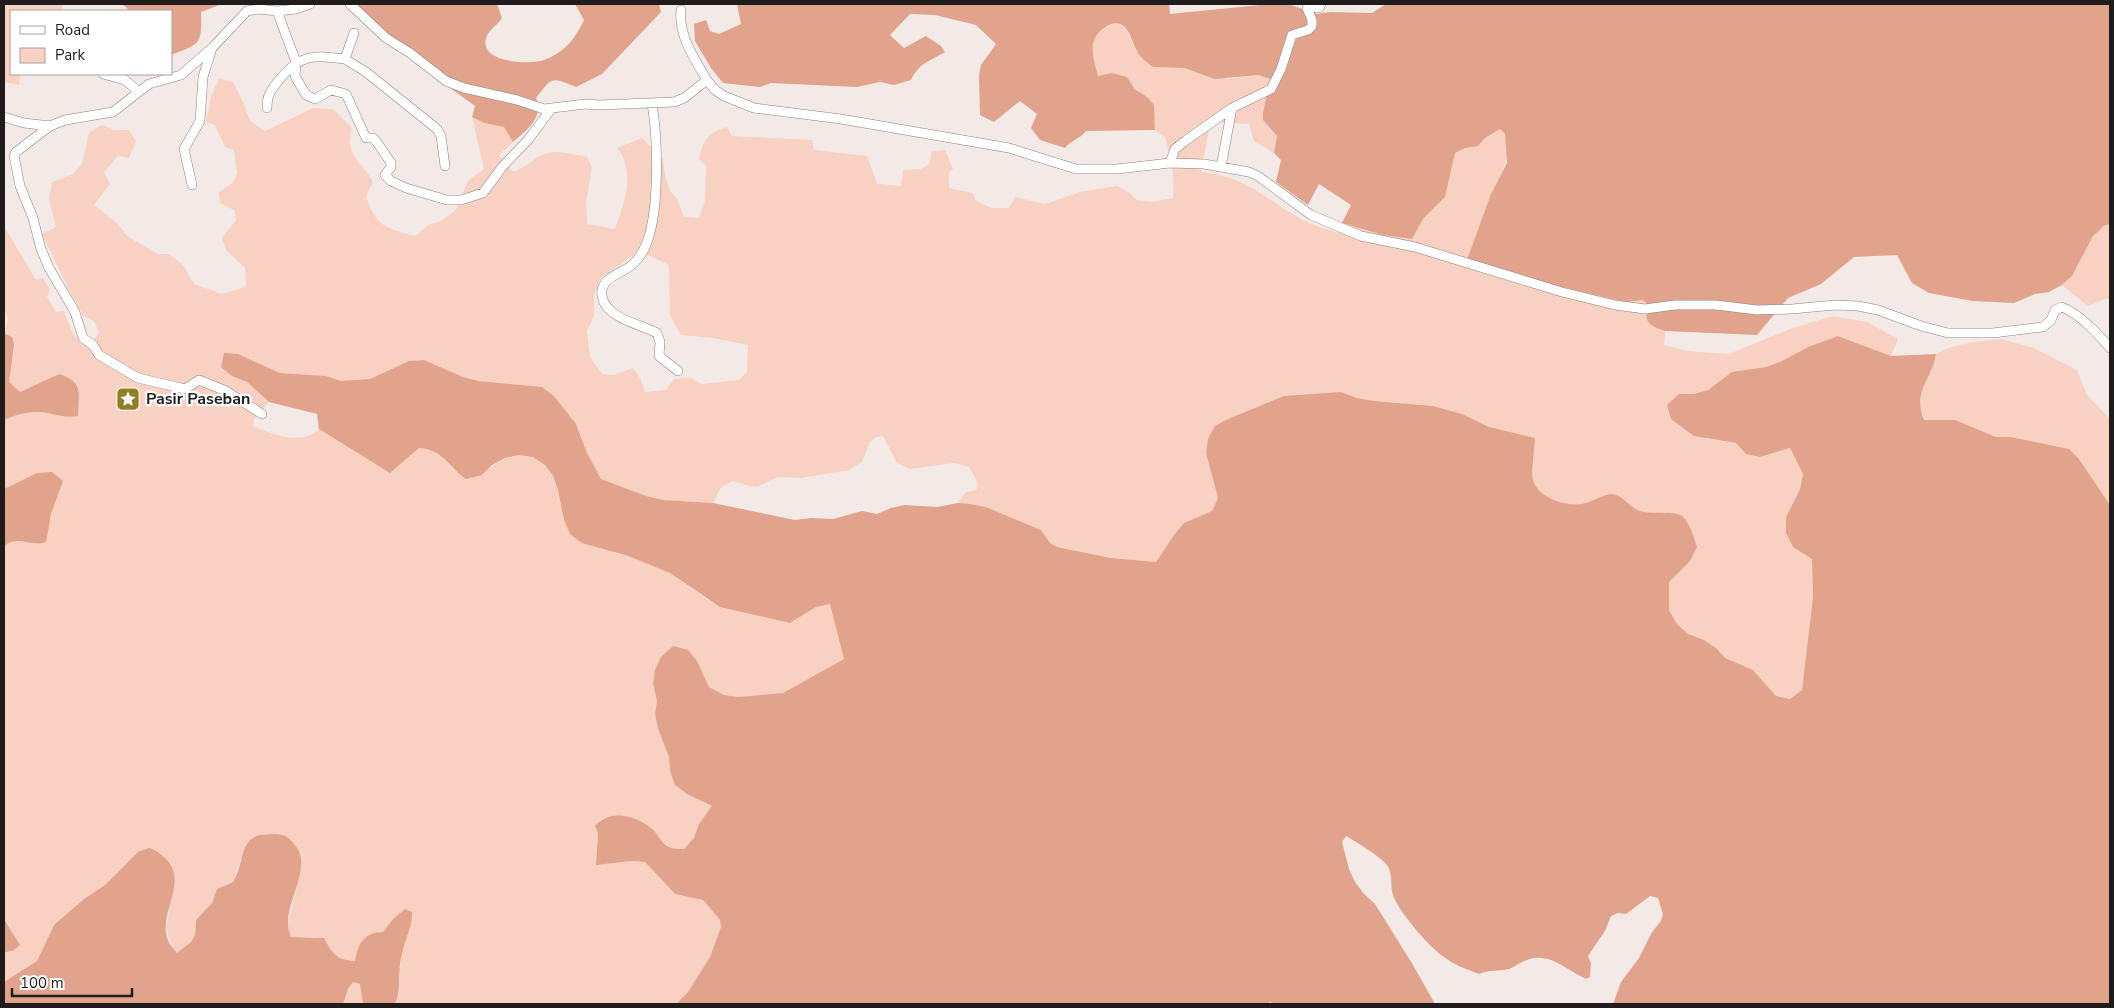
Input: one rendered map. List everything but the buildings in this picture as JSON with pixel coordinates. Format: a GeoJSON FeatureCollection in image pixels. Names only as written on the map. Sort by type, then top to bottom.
{"type":"FeatureCollection","features":[{"type":"Feature","properties":{"kind":"street"},"geometry":{"type":"LineString","coordinates":[[262,414],[226,392],[199,380],[185,389],[138,378],[99,355],[94,345],[83,338],[75,312],[41,249],[33,218],[20,186],[14,156],[16,152],[50,126],[74,118],[113,112],[149,84],[180,75],[212,48],[247,11],[300,8],[310,4]]}},
{"type":"Feature","properties":{"kind":"street"},"geometry":{"type":"LineString","coordinates":[[350,4],[386,38],[453,85],[517,100],[535,107],[551,109],[585,104],[652,104],[680,100],[707,80]]}},
{"type":"Feature","properties":{"kind":"street"},"geometry":{"type":"LineString","coordinates":[[1170,163],[1176,148],[1232,108],[1271,89],[1289,48],[1290,37],[1294,33],[1308,30],[1312,26],[1312,20],[1307,8],[1310,6],[1319,8],[1321,4]]}},
{"type":"Feature","properties":{"kind":"street"},"geometry":{"type":"LineString","coordinates":[[277,10],[296,62],[294,76],[306,95],[315,98],[331,90],[346,94],[366,138],[373,138],[391,163],[391,167],[386,175],[391,181],[447,200],[461,200],[483,194],[503,166],[528,140],[551,109]]}},
{"type":"Feature","properties":{"kind":"street"},"geometry":{"type":"LineString","coordinates":[[681,10],[681,24],[686,40],[707,80],[715,90],[724,96],[754,108],[841,119],[1009,148],[1076,169],[1117,169],[1170,163],[1204,164],[1248,172],[1258,176],[1311,215],[1361,236],[1415,247],[1562,292],[1615,305],[1645,309],[1674,305],[1716,305],[1757,310],[1835,305],[1858,306],[1878,310],[1921,326],[1948,333],[1965,334],[2043,327],[2051,320],[2055,310],[2062,307],[2074,312],[2087,322],[2110,348]]}},
{"type":"Feature","properties":{"kind":"street"},"geometry":{"type":"LineString","coordinates":[[345,59],[354,33]]}},
{"type":"Feature","properties":{"kind":"street"},"geometry":{"type":"LineString","coordinates":[[192,185],[184,150],[200,121],[203,76],[212,48]]}},
{"type":"Feature","properties":{"kind":"street"},"geometry":{"type":"LineString","coordinates":[[267,108],[268,95],[296,62],[313,57],[345,59],[366,72],[437,128],[441,136],[444,166]]}},
{"type":"Feature","properties":{"kind":"street"},"geometry":{"type":"LineString","coordinates":[[106,75],[124,80],[138,91]]}},
{"type":"Feature","properties":{"kind":"street"},"geometry":{"type":"LineString","coordinates":[[652,104],[656,138],[655,210],[649,236],[644,249],[634,263],[605,282],[602,299],[612,312],[657,333],[660,342],[660,359],[678,372]]}},
{"type":"Feature","properties":{"kind":"street"},"geometry":{"type":"LineString","coordinates":[[1221,167],[1232,108]]}},
{"type":"Feature","properties":{"kind":"street"},"geometry":{"type":"LineString","coordinates":[[4,117],[24,123],[50,126]]}},
{"type":"Feature","properties":{"kind":"green space"},"geometry":{"type":"Polygon","coordinates":[[[4,4],[63,4],[61,10],[10,10],[10,75],[21,75],[19,85],[4,82],[4,4]]]}},
{"type":"Feature","properties":{"kind":"green space"},"geometry":{"type":"Polygon","coordinates":[[[1116,23],[1121,25],[1127,31],[1138,53],[1153,67],[1184,68],[1228,79],[1258,75],[1270,79],[1263,120],[1277,136],[1274,153],[1254,141],[1249,124],[1220,123],[1209,130],[1201,172],[1217,174],[1243,183],[1310,223],[1337,233],[1342,223],[1383,235],[1412,239],[1423,219],[1445,197],[1455,153],[1465,148],[1478,146],[1485,138],[1500,128],[1507,144],[1506,162],[1491,194],[1625,302],[1643,300],[1649,305],[1648,320],[1655,327],[1665,331],[1664,345],[1687,351],[1729,354],[1790,329],[1833,316],[1867,322],[1898,339],[1891,356],[1838,336],[1808,347],[1780,362],[1766,367],[1732,373],[1708,390],[1694,394],[1679,394],[1707,439],[1736,443],[1746,454],[1760,457],[1790,448],[1803,474],[1800,488],[1786,517],[1793,547],[1812,559],[1813,597],[1802,690],[1790,699],[1776,696],[1753,670],[1725,658],[1716,648],[1704,640],[1688,634],[1677,624],[1669,610],[1669,582],[1690,561],[1667,512],[1640,512],[1615,494],[1581,504],[1567,504],[1553,500],[1540,492],[1533,480],[1535,438],[1489,427],[1462,414],[1433,406],[1374,401],[1357,398],[1341,392],[1208,439],[1206,453],[1218,498],[1212,511],[1184,523],[1156,562],[1111,558],[1057,547],[1050,543],[1041,530],[986,507],[958,503],[966,492],[977,490],[977,482],[969,467],[954,463],[910,469],[897,463],[883,436],[876,437],[870,442],[862,462],[849,470],[801,478],[778,477],[757,487],[733,481],[721,487],[713,503],[663,500],[646,496],[601,479],[587,453],[576,424],[554,396],[542,387],[479,381],[463,377],[424,360],[409,361],[370,379],[341,381],[326,376],[280,373],[252,360],[232,376],[247,382],[269,402],[254,419],[253,426],[278,435],[296,438],[312,434],[319,429],[390,473],[419,448],[439,454],[453,470],[482,475],[500,461],[519,455],[529,456],[538,460],[546,467],[553,478],[559,493],[564,520],[614,553],[628,556],[670,573],[708,600],[790,623],[816,607],[830,603],[845,659],[783,693],[738,697],[724,695],[709,687],[697,661],[655,670],[653,684],[657,701],[655,714],[658,729],[669,757],[670,771],[675,785],[687,794],[713,806],[699,824],[695,838],[684,849],[670,848],[659,839],[651,828],[608,816],[600,820],[595,826],[598,833],[596,864],[631,861],[645,862],[675,894],[703,900],[720,920],[721,927],[710,957],[688,992],[676,1004],[395,1004],[399,985],[401,955],[411,927],[393,919],[383,932],[371,934],[363,940],[355,961],[338,956],[316,937],[291,937],[287,930],[301,871],[300,855],[241,859],[233,882],[225,885],[214,896],[212,903],[196,920],[195,935],[191,942],[177,953],[170,942],[167,932],[169,910],[127,863],[105,885],[84,899],[54,925],[37,961],[4,982],[4,952],[9,952],[13,932],[4,919],[4,546],[8,542],[25,542],[50,521],[62,482],[37,473],[4,489],[4,420],[31,412],[67,417],[78,416],[78,385],[59,374],[20,392],[9,382],[12,337],[5,333],[8,317],[4,310],[4,226],[36,280],[43,278],[50,290],[47,297],[56,312],[64,311],[73,334],[83,344],[94,339],[99,333],[94,321],[84,316],[73,298],[42,234],[56,227],[49,199],[52,182],[73,174],[82,164],[89,133],[102,125],[114,130],[129,130],[136,141],[129,158],[118,156],[104,172],[110,184],[94,205],[117,223],[127,236],[158,254],[169,254],[183,265],[194,284],[222,294],[246,287],[245,268],[226,250],[222,238],[236,220],[234,210],[220,203],[219,192],[233,183],[237,173],[234,150],[225,147],[215,125],[206,122],[211,97],[219,78],[233,82],[250,121],[265,131],[313,108],[333,109],[352,128],[351,149],[373,182],[366,196],[374,214],[383,225],[415,236],[430,224],[441,221],[456,210],[468,181],[484,169],[472,117],[484,123],[504,127],[513,142],[499,155],[513,172],[547,153],[562,152],[587,157],[592,168],[586,202],[587,224],[615,229],[627,187],[626,167],[623,157],[617,148],[642,138],[663,159],[670,191],[677,199],[684,217],[699,218],[705,201],[706,166],[699,159],[701,152],[710,135],[727,127],[732,136],[812,140],[814,150],[867,156],[877,184],[901,186],[903,170],[921,169],[929,164],[932,151],[945,150],[953,169],[949,173],[949,188],[973,193],[976,201],[991,208],[1009,208],[1015,197],[1045,204],[1080,192],[1117,186],[1127,191],[1137,200],[1153,202],[1173,198],[1171,160],[1165,137],[1155,130],[1154,105],[1127,77],[1112,73],[1098,77],[1093,44],[1099,32],[1116,23]],[[639,251],[601,278],[594,294],[594,315],[587,331],[590,357],[602,374],[614,375],[633,368],[640,378],[645,392],[666,390],[674,379],[690,378],[702,384],[739,380],[747,372],[748,345],[713,338],[681,335],[670,315],[669,265],[639,251]]]}},
{"type":"Feature","properties":{"kind":"green space"},"geometry":{"type":"Polygon","coordinates":[[[2110,224],[2110,300],[2107,298],[2088,306],[2062,285],[2073,274],[2092,238],[2103,227],[2110,224]]]}},
{"type":"Feature","properties":{"kind":"green space"},"geometry":{"type":"Polygon","coordinates":[[[2001,339],[2034,348],[2077,370],[2087,395],[2110,419],[2110,505],[2079,459],[2069,449],[2011,437],[1996,437],[1955,420],[1924,420],[1920,401],[1921,393],[1931,372],[1936,354],[1959,345],[2001,339]]]}},
{"type":"Feature","properties":{"kind":"green space"},"geometry":{"type":"Polygon","coordinates":[[[353,982],[360,984],[363,1004],[343,1004],[344,996],[353,982]]]}},
{"type":"Feature","properties":{"kind":"shaded area"},"geometry":{"type":"Polygon","coordinates":[[[122,4],[222,4],[201,12],[201,31],[198,41],[194,45],[172,55],[172,10],[129,10],[122,4]]]}},
{"type":"Feature","properties":{"kind":"shaded area"},"geometry":{"type":"Polygon","coordinates":[[[349,4],[497,4],[502,18],[487,35],[486,46],[490,53],[498,57],[518,62],[544,60],[558,53],[573,39],[584,20],[575,4],[659,4],[661,12],[602,74],[576,87],[557,80],[550,82],[536,98],[538,111],[533,123],[513,142],[504,127],[484,123],[472,117],[475,106],[373,32],[349,4]]]}},
{"type":"Feature","properties":{"kind":"shaded area"},"geometry":{"type":"Polygon","coordinates":[[[737,4],[1169,4],[1170,14],[1270,4],[1288,4],[1317,14],[1330,12],[1372,13],[1386,4],[2110,4],[2110,224],[2104,226],[2093,236],[2072,276],[2062,285],[2049,292],[2035,294],[2014,303],[1973,301],[1929,293],[1912,283],[1897,255],[1854,257],[1821,284],[1788,298],[1757,335],[1665,331],[1649,323],[1646,316],[1648,305],[1643,300],[1626,302],[1549,284],[1467,260],[1491,194],[1507,163],[1505,134],[1500,129],[1485,138],[1478,146],[1465,148],[1455,153],[1445,197],[1423,219],[1412,239],[1383,235],[1342,223],[1351,205],[1319,184],[1308,205],[1276,182],[1281,160],[1274,153],[1277,136],[1263,120],[1270,79],[1258,75],[1215,79],[1184,68],[1153,67],[1140,56],[1131,36],[1125,27],[1120,24],[1109,25],[1096,36],[1093,55],[1098,76],[1112,73],[1127,77],[1135,89],[1147,97],[1154,105],[1155,130],[1086,131],[1065,148],[1040,140],[1031,128],[1037,114],[1020,101],[994,122],[980,115],[979,75],[981,65],[996,44],[976,25],[935,15],[910,14],[890,35],[904,48],[926,36],[941,46],[945,52],[921,66],[911,80],[894,85],[880,82],[857,87],[771,83],[760,87],[723,83],[711,68],[695,41],[694,24],[706,20],[710,31],[719,34],[741,24],[737,4]]]}},
{"type":"Feature","properties":{"kind":"shaded area"},"geometry":{"type":"Polygon","coordinates":[[[4,333],[12,337],[14,344],[9,382],[20,392],[59,374],[67,377],[73,381],[78,389],[78,416],[72,417],[31,412],[4,420],[4,333]]]}},
{"type":"Feature","properties":{"kind":"shaded area"},"geometry":{"type":"Polygon","coordinates":[[[1838,336],[1891,356],[1936,354],[1921,393],[1921,410],[1924,420],[1955,420],[1996,437],[2011,437],[2069,449],[2079,459],[2110,505],[2110,1004],[1613,1004],[1621,982],[1639,958],[1652,932],[1661,921],[1663,914],[1658,898],[1650,896],[1626,914],[1618,913],[1611,916],[1605,931],[1588,956],[1591,963],[1590,977],[1586,979],[1545,958],[1527,960],[1509,969],[1479,974],[1448,960],[1424,938],[1409,922],[1394,898],[1387,865],[1373,853],[1346,836],[1342,842],[1349,869],[1355,882],[1375,904],[1435,1004],[1274,1004],[1270,1002],[1268,1004],[676,1004],[688,992],[710,957],[721,927],[720,920],[703,900],[675,894],[645,862],[631,861],[596,865],[598,833],[595,826],[607,817],[630,817],[645,823],[666,845],[672,848],[684,849],[694,838],[699,824],[712,806],[687,794],[675,785],[670,771],[669,757],[658,729],[655,714],[657,701],[653,684],[655,670],[661,657],[673,646],[688,650],[697,661],[709,687],[724,695],[738,697],[783,693],[844,659],[830,604],[816,607],[790,623],[720,607],[670,573],[628,556],[582,543],[570,534],[564,520],[553,476],[545,465],[533,457],[519,455],[505,458],[492,465],[482,475],[466,479],[440,455],[427,449],[419,448],[390,473],[319,429],[317,414],[269,402],[247,382],[232,376],[221,367],[224,353],[238,354],[280,373],[326,376],[341,381],[370,379],[409,361],[424,360],[463,377],[479,381],[542,387],[554,396],[576,424],[587,453],[601,479],[646,496],[663,500],[713,503],[795,520],[811,518],[833,519],[862,511],[877,514],[905,505],[937,507],[958,503],[970,504],[986,507],[1041,530],[1050,543],[1057,547],[1111,558],[1156,562],[1184,523],[1212,511],[1218,498],[1206,453],[1208,439],[1215,426],[1284,396],[1341,392],[1357,398],[1374,401],[1433,406],[1462,414],[1489,427],[1535,438],[1533,480],[1540,492],[1546,496],[1567,504],[1581,504],[1611,494],[1619,496],[1640,511],[1673,513],[1682,516],[1693,535],[1697,547],[1690,561],[1669,582],[1669,610],[1677,624],[1688,634],[1704,640],[1716,648],[1725,658],[1753,670],[1776,696],[1790,699],[1802,690],[1813,597],[1812,559],[1793,547],[1786,533],[1786,517],[1800,489],[1803,474],[1790,448],[1760,457],[1746,454],[1736,443],[1694,436],[1671,419],[1667,405],[1679,394],[1694,394],[1708,390],[1732,372],[1766,367],[1780,362],[1808,347],[1838,336]]]}},
{"type":"Feature","properties":{"kind":"shaded area"},"geometry":{"type":"Polygon","coordinates":[[[52,472],[63,481],[51,514],[46,542],[14,541],[4,546],[4,489],[37,473],[52,472]]]}},
{"type":"Feature","properties":{"kind":"shaded area"},"geometry":{"type":"Polygon","coordinates":[[[276,834],[286,836],[300,854],[299,877],[289,914],[288,926],[291,937],[324,938],[335,955],[343,959],[355,961],[363,940],[371,934],[383,932],[393,919],[405,909],[412,912],[410,928],[403,949],[395,1004],[363,1004],[360,984],[353,982],[348,989],[343,1004],[4,1004],[4,982],[37,961],[54,925],[84,899],[105,885],[138,852],[149,848],[165,858],[172,867],[174,887],[166,919],[166,930],[170,945],[177,953],[191,942],[195,935],[196,920],[212,903],[217,889],[233,882],[247,844],[259,835],[276,834]]]}},
{"type":"Feature","properties":{"kind":"shaded area"},"geometry":{"type":"Polygon","coordinates":[[[4,919],[20,945],[9,952],[4,952],[4,919]]]}},
{"type":"Feature","properties":{"kind":"place","name":"Pasir Paseban"},"geometry":{"type":"Point","coordinates":[128,399]}}]}
